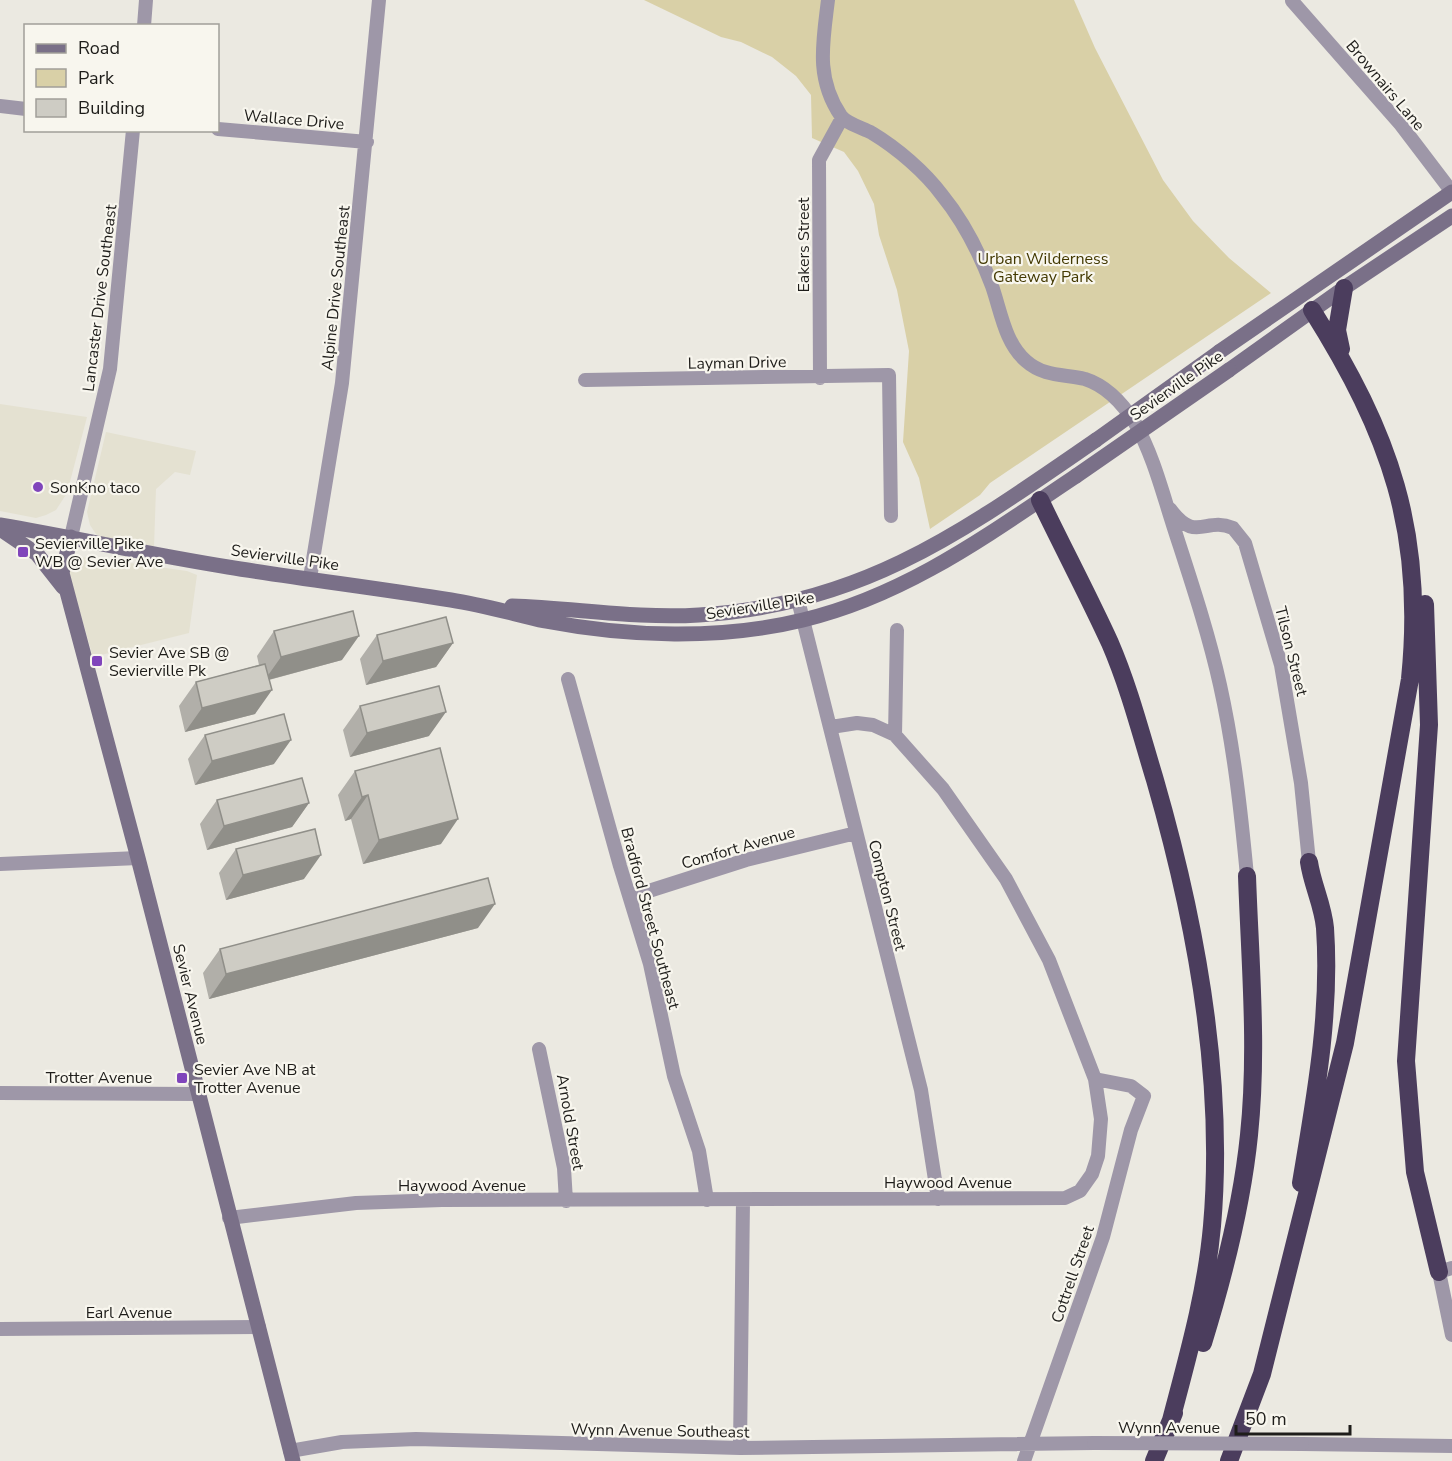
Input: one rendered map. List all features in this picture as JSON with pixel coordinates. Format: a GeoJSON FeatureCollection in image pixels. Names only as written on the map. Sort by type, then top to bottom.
{"type":"FeatureCollection","features":[{"type":"Feature","properties":{"kind":"highway"},"geometry":{"type":"LineString","coordinates":[[1344,288],[1340,300],[1338,340],[1351,376]]}},
{"type":"Feature","properties":{"kind":"highway"},"geometry":{"type":"LineString","coordinates":[[1312,310],[1365,403],[1389,460],[1424,599],[1430,687],[1427,770],[1406,1061],[1416,1172],[1446,1270]]}},
{"type":"Feature","properties":{"kind":"highway"},"geometry":{"type":"LineString","coordinates":[[1036,492],[1110,644],[1128,689],[1172,837],[1197,949],[1212,1101],[1214,1184],[1207,1268],[1196,1327],[1170,1424]]}},
{"type":"Feature","properties":{"kind":"highway"},"geometry":{"type":"LineString","coordinates":[[1229,1461],[1262,1374],[1284,1295],[1345,1043],[1410,680],[1414,631],[1412,556]]}},
{"type":"Feature","properties":{"kind":"highway"},"geometry":{"type":"LineString","coordinates":[[1284,1295],[1322,1040],[1325,927],[1309,862]]}},
{"type":"Feature","properties":{"kind":"highway"},"geometry":{"type":"LineString","coordinates":[[1154,1461],[1204,1342],[1220,1285],[1243,1180],[1253,1079],[1247,876]]}},
{"type":"Feature","properties":{"kind":"street"},"geometry":{"type":"LineString","coordinates":[[144,24],[146,0]]}},
{"type":"Feature","properties":{"kind":"street","name":"Alpine Drive Southeast"},"geometry":{"type":"LineString","coordinates":[[310,578],[342,382],[379,0]]}},
{"type":"Feature","properties":{"kind":"street"},"geometry":{"type":"LineString","coordinates":[[828,0],[821,63],[824,79],[842,118],[873,134],[908,161],[942,194],[969,235],[992,286],[1004,326],[1019,354],[1043,372],[1084,379],[1100,386],[1122,405],[1144,441],[1169,508],[1221,688],[1234,763],[1247,876]]}},
{"type":"Feature","properties":{"kind":"street","name":"Brownairs Lane"},"geometry":{"type":"LineString","coordinates":[[1292,1],[1401,125],[1452,192]]}},
{"type":"Feature","properties":{"kind":"street"},"geometry":{"type":"LineString","coordinates":[[0,106],[24,109]]}},
{"type":"Feature","properties":{"kind":"street","name":"Eakers Street"},"geometry":{"type":"LineString","coordinates":[[820,378],[819,160],[842,118]]}},
{"type":"Feature","properties":{"kind":"street","name":"Wallace Drive"},"geometry":{"type":"LineString","coordinates":[[219,129],[367,142]]}},
{"type":"Feature","properties":{"kind":"street","name":"Lancaster Drive Southeast"},"geometry":{"type":"LineString","coordinates":[[71,537],[110,369],[133,132]]}},
{"type":"Feature","properties":{"kind":"street","name":"Sevierville Pike"},"geometry":{"type":"LineString","coordinates":[[486,605],[544,621],[610,630],[662,633],[747,628],[803,620],[886,593],[931,571],[1036,492],[1096,440],[1219,352],[1452,192]]}},
{"type":"Feature","properties":{"kind":"street","name":"Sevierville Pike"},"geometry":{"type":"LineString","coordinates":[[0,527],[71,537],[227,567],[486,605],[661,616],[743,611],[798,600],[838,589],[894,568],[1036,492],[1076,476],[1312,310],[1452,216]]}},
{"type":"Feature","properties":{"kind":"street"},"geometry":{"type":"LineString","coordinates":[[1302,295],[1312,310]]}},
{"type":"Feature","properties":{"kind":"street","name":"Layman Drive"},"geometry":{"type":"LineString","coordinates":[[585,380],[820,378],[889,375],[891,516]]}},
{"type":"Feature","properties":{"kind":"street"},"geometry":{"type":"LineString","coordinates":[[1169,508],[1183,523],[1199,529],[1191,539],[1185,560]]}},
{"type":"Feature","properties":{"kind":"street","name":"Tilson Street"},"geometry":{"type":"LineString","coordinates":[[1199,529],[1213,525],[1229,526],[1238,531],[1245,543],[1285,687],[1301,783],[1309,862]]}},
{"type":"Feature","properties":{"kind":"street"},"geometry":{"type":"LineString","coordinates":[[0,527],[38,554],[67,593]]}},
{"type":"Feature","properties":{"kind":"street","name":"Sevier Avenue"},"geometry":{"type":"LineString","coordinates":[[71,537],[62,573],[138,858],[291,1456]]}},
{"type":"Feature","properties":{"kind":"street","name":"Compton Street"},"geometry":{"type":"LineString","coordinates":[[798,600],[921,1090],[932,1146],[938,1199]]}},
{"type":"Feature","properties":{"kind":"street"},"geometry":{"type":"LineString","coordinates":[[895,735],[897,630]]}},
{"type":"Feature","properties":{"kind":"street","name":"Bradford Street Southeast"},"geometry":{"type":"LineString","coordinates":[[568,679],[650,964],[674,1076],[699,1151],[707,1200]]}},
{"type":"Feature","properties":{"kind":"street","name":"Haywood Avenue"},"geometry":{"type":"LineString","coordinates":[[230,1218],[356,1203],[1065,1198],[1080,1191],[1092,1174],[1101,1136],[1095,1079],[1049,960],[1006,879],[943,789],[895,735],[873,725],[857,723],[831,727]]}},
{"type":"Feature","properties":{"kind":"street","name":"Comfort Avenue"},"geometry":{"type":"LineString","coordinates":[[630,897],[746,860],[856,833]]}},
{"type":"Feature","properties":{"kind":"street"},"geometry":{"type":"LineString","coordinates":[[0,864],[138,858]]}},
{"type":"Feature","properties":{"kind":"street","name":"Arnold Street"},"geometry":{"type":"LineString","coordinates":[[540,1049],[564,1168],[566,1201]]}},
{"type":"Feature","properties":{"kind":"street","name":"Cottrell Street"},"geometry":{"type":"LineString","coordinates":[[1024,1461],[1104,1237],[1131,1130],[1144,1096],[1131,1086],[1095,1079]]}},
{"type":"Feature","properties":{"kind":"street","name":"Trotter Avenue"},"geometry":{"type":"LineString","coordinates":[[0,1093],[198,1094]]}},
{"type":"Feature","properties":{"kind":"street"},"geometry":{"type":"LineString","coordinates":[[740,1448],[742,1200]]}},
{"type":"Feature","properties":{"kind":"street"},"geometry":{"type":"LineString","coordinates":[[1446,1270],[1452,1335]]}},
{"type":"Feature","properties":{"kind":"street","name":"Earl Avenue"},"geometry":{"type":"LineString","coordinates":[[0,1329],[259,1327]]}},
{"type":"Feature","properties":{"kind":"street","name":"Wynn Avenue Southeast"},"geometry":{"type":"LineString","coordinates":[[291,1456],[342,1442],[416,1439],[740,1448],[1030,1444]]}},
{"type":"Feature","properties":{"kind":"street","name":"Wynn Avenue"},"geometry":{"type":"LineString","coordinates":[[1030,1444],[1452,1446]]}},
{"type":"Feature","properties":{"kind":"shaded area"},"geometry":{"type":"Polygon","coordinates":[[[0,404],[87,417],[67,493],[56,510],[46,515],[36,518],[0,511],[0,404]]]}},
{"type":"Feature","properties":{"kind":"shaded area"},"geometry":{"type":"Polygon","coordinates":[[[106,432],[196,451],[190,475],[175,472],[156,489],[154,547],[106,540],[96,534],[90,525],[87,512],[106,432]]]}},
{"type":"Feature","properties":{"kind":"shaded area"},"geometry":{"type":"Polygon","coordinates":[[[87,557],[187,571],[197,575],[189,633],[93,657],[69,574],[69,567],[76,559],[87,557]]]}},
{"type":"Feature","properties":{"kind":"green space","name":"Urban Wilderness Gateway Park"},"geometry":{"type":"Polygon","coordinates":[[[644,0],[1074,0],[1095,48],[1163,180],[1193,221],[1229,258],[1271,293],[990,483],[980,495],[930,529],[919,478],[903,442],[909,351],[897,290],[879,235],[874,204],[858,171],[844,152],[812,138],[811,95],[796,76],[772,57],[741,42],[721,37],[644,0]]]}},
{"type":"Feature","properties":{"kind":"building"},"geometry":{"type":"Polygon","coordinates":[[[353,611],[359,636],[281,657],[274,631],[353,611]]]}},
{"type":"Feature","properties":{"kind":"building"},"geometry":{"type":"Polygon","coordinates":[[[446,617],[453,643],[383,661],[377,635],[446,617]]]}},
{"type":"Feature","properties":{"kind":"building"},"geometry":{"type":"Polygon","coordinates":[[[265,664],[272,690],[202,708],[196,682],[265,664]]]}},
{"type":"Feature","properties":{"kind":"building"},"geometry":{"type":"Polygon","coordinates":[[[439,686],[446,712],[367,733],[360,706],[439,686]]]}},
{"type":"Feature","properties":{"kind":"building"},"geometry":{"type":"Polygon","coordinates":[[[284,714],[291,740],[212,761],[205,735],[284,714]]]}},
{"type":"Feature","properties":{"kind":"building"},"geometry":{"type":"Polygon","coordinates":[[[440,748],[458,819],[379,840],[368,795],[362,797],[355,771],[440,748]]]}},
{"type":"Feature","properties":{"kind":"building"},"geometry":{"type":"Polygon","coordinates":[[[302,778],[309,803],[224,826],[217,800],[302,778]]]}},
{"type":"Feature","properties":{"kind":"building"},"geometry":{"type":"Polygon","coordinates":[[[315,829],[321,855],[243,875],[236,849],[315,829]]]}},
{"type":"Feature","properties":{"kind":"building"},"geometry":{"type":"Polygon","coordinates":[[[488,878],[495,904],[226,974],[220,949],[488,878]]]}},
{"type":"Feature","properties":{"kind":"place","name":"SonKno taco"},"geometry":{"type":"Point","coordinates":[38,487]}},
{"type":"Feature","properties":{"kind":"place","name":"Sevierville Pike WB @ Sevier Ave"},"geometry":{"type":"Point","coordinates":[23,552]}},
{"type":"Feature","properties":{"kind":"place","name":"Sevier Ave SB @ Sevierville Pk"},"geometry":{"type":"Point","coordinates":[97,661]}},
{"type":"Feature","properties":{"kind":"place","name":"Sevier Ave NB at Trotter Avenue"},"geometry":{"type":"Point","coordinates":[182,1078]}}]}
